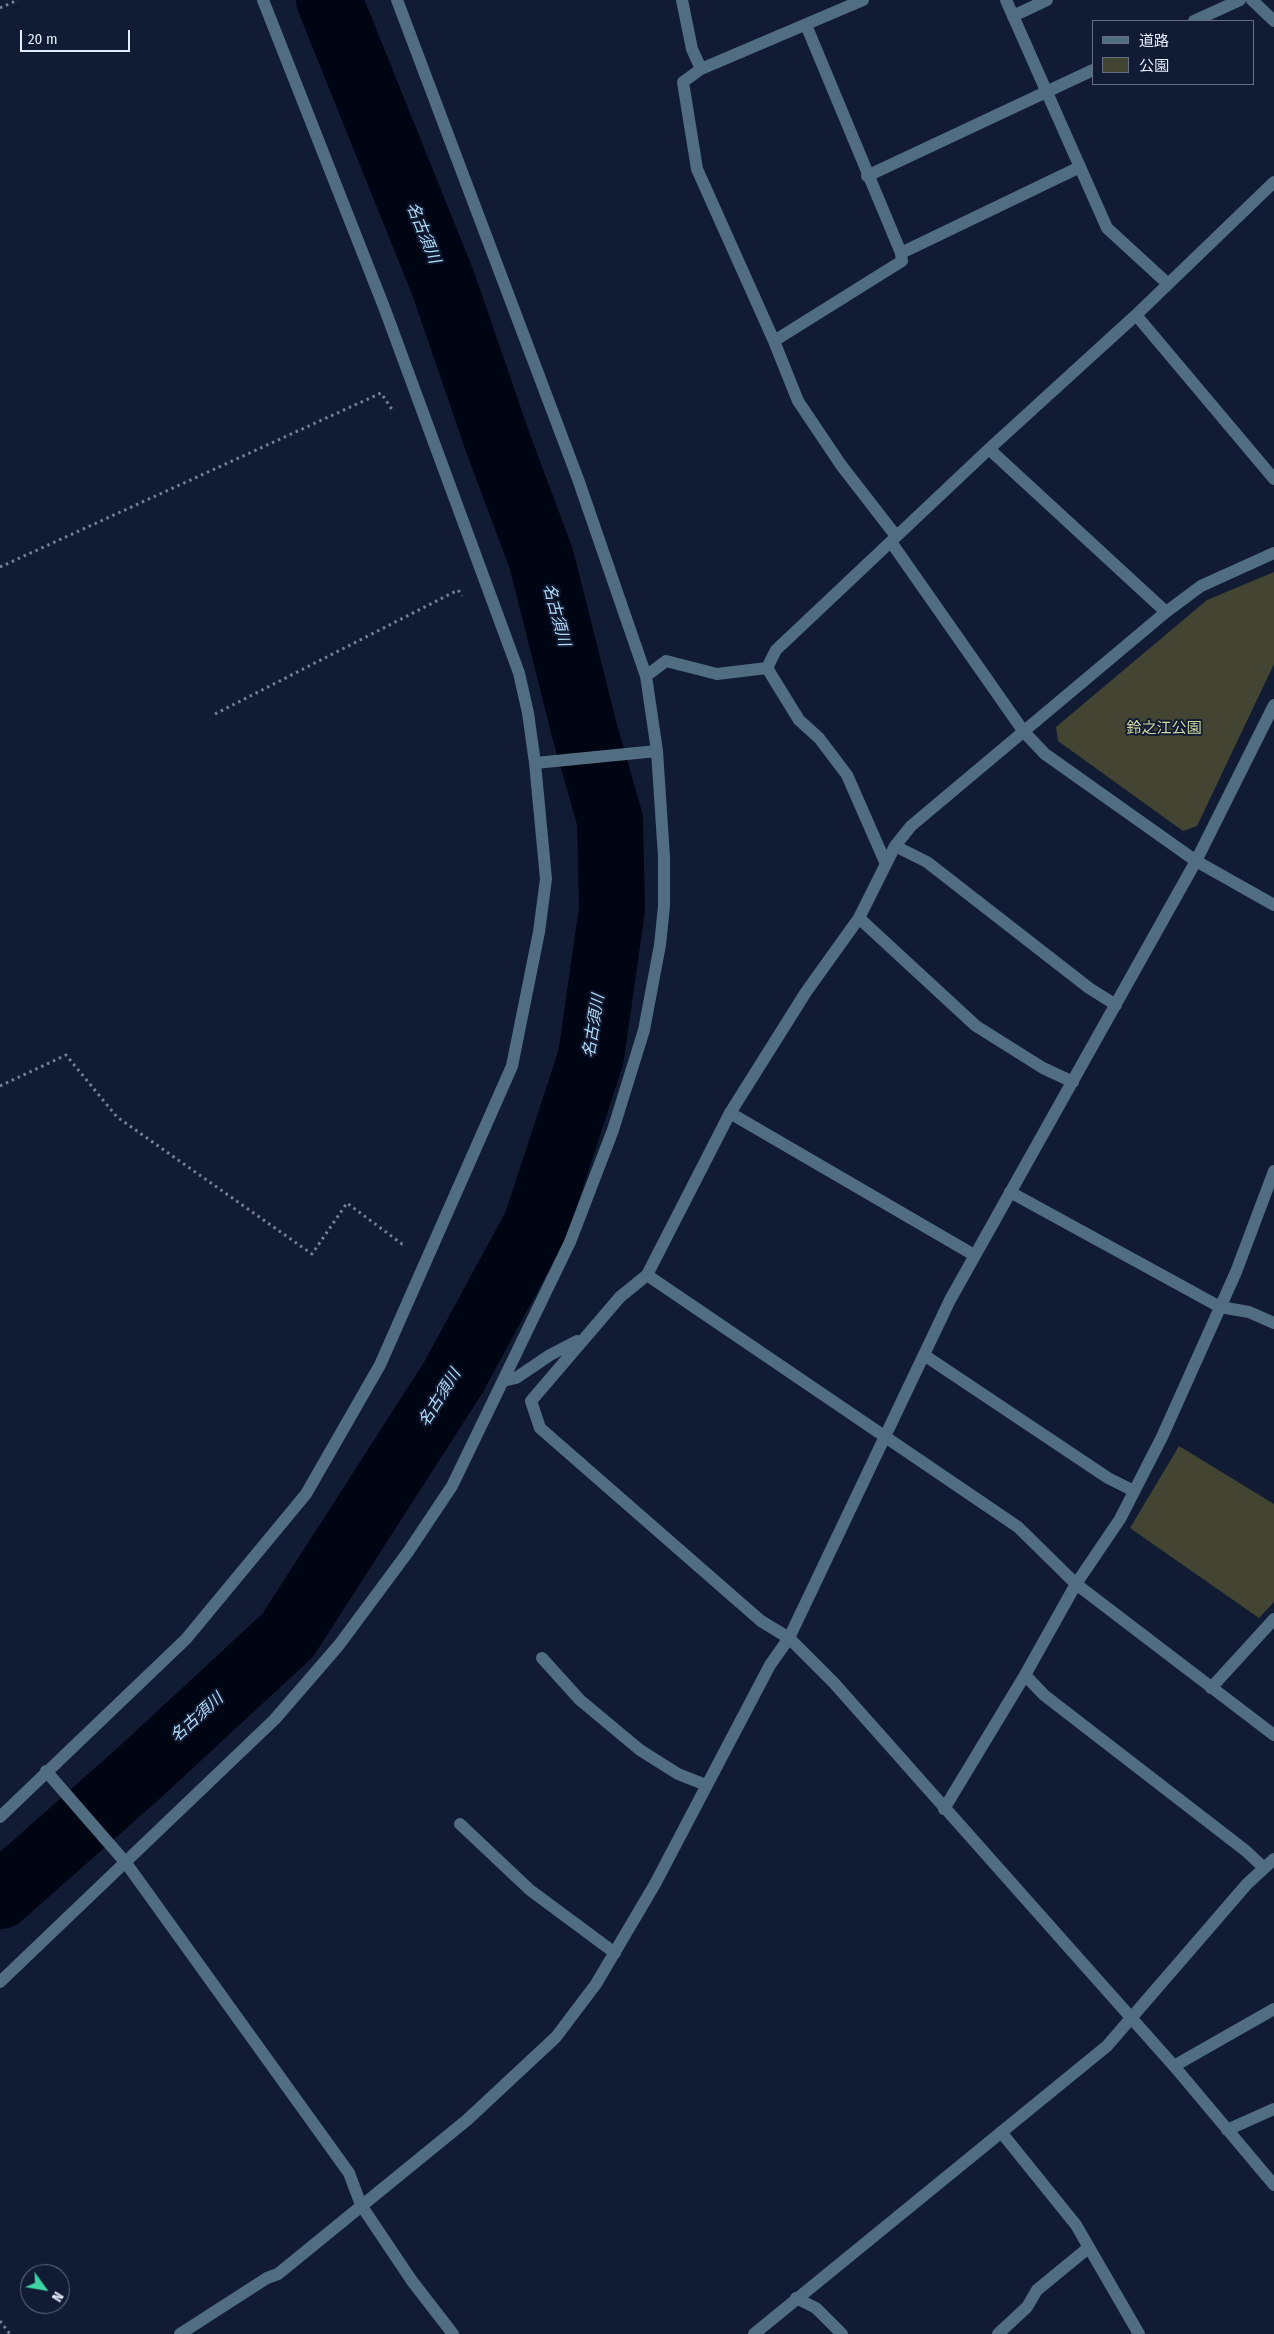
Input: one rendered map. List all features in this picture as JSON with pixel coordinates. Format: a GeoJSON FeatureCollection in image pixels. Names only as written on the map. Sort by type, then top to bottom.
{"type":"FeatureCollection","features":[{"type":"Feature","properties":{"kind":"street"},"geometry":{"type":"LineString","coordinates":[[0,1817],[186,1639],[306,1494],[380,1365],[512,1066],[539,932],[546,879],[535,763],[528,712],[518,673],[384,307],[262,0]]}},
{"type":"Feature","properties":{"kind":"street"},"geometry":{"type":"LineString","coordinates":[[0,1982],[275,1718],[345,1638],[403,1560],[452,1486],[473,1438],[570,1242],[594,1184],[632,1073],[644,1030],[660,946],[664,906],[664,857],[657,751],[646,676],[578,479],[397,0]]}},
{"type":"Feature","properties":{"kind":"street"},"geometry":{"type":"LineString","coordinates":[[682,0],[692,49],[701,68]]}},
{"type":"Feature","properties":{"kind":"street"},"geometry":{"type":"LineString","coordinates":[[863,0],[701,68],[683,82],[697,169],[774,340],[798,401],[1024,732],[1045,754],[1196,861],[1274,905]]}},
{"type":"Feature","properties":{"kind":"street"},"geometry":{"type":"LineString","coordinates":[[1006,0],[1107,228],[1167,284]]}},
{"type":"Feature","properties":{"kind":"street"},"geometry":{"type":"LineString","coordinates":[[1013,16],[1047,0]]}},
{"type":"Feature","properties":{"kind":"street"},"geometry":{"type":"LineString","coordinates":[[1196,20],[1240,0]]}},
{"type":"Feature","properties":{"kind":"street"},"geometry":{"type":"LineString","coordinates":[[1252,0],[1274,21]]}},
{"type":"Feature","properties":{"kind":"street"},"geometry":{"type":"LineString","coordinates":[[774,340],[902,261],[901,253],[867,176],[806,25]]}},
{"type":"Feature","properties":{"kind":"street"},"geometry":{"type":"LineString","coordinates":[[867,176],[1092,70]]}},
{"type":"Feature","properties":{"kind":"street"},"geometry":{"type":"LineString","coordinates":[[901,253],[1080,167]]}},
{"type":"Feature","properties":{"kind":"street"},"geometry":{"type":"LineString","coordinates":[[767,668],[776,650],[989,449],[1136,315],[1274,182]]}},
{"type":"Feature","properties":{"kind":"street"},"geometry":{"type":"LineString","coordinates":[[1136,315],[1274,479]]}},
{"type":"Feature","properties":{"kind":"street"},"geometry":{"type":"LineString","coordinates":[[989,449],[1166,612]]}},
{"type":"Feature","properties":{"kind":"street"},"geometry":{"type":"LineString","coordinates":[[1274,553],[1201,586],[1166,612],[911,826],[895,846],[859,918],[806,992],[730,1113],[647,1275],[620,1296],[531,1401],[540,1428],[761,1621],[789,1638],[834,1683],[944,1810],[1174,2066],[1227,2130],[1259,2164],[1274,2185]]}},
{"type":"Feature","properties":{"kind":"street"},"geometry":{"type":"LineString","coordinates":[[646,676],[666,661],[717,674],[767,668]]}},
{"type":"Feature","properties":{"kind":"street"},"geometry":{"type":"LineString","coordinates":[[767,668],[799,720],[819,738],[846,775],[886,864]]}},
{"type":"Feature","properties":{"kind":"street"},"geometry":{"type":"LineString","coordinates":[[180,2334],[268,2278],[278,2274],[468,2120],[556,2037],[577,2011],[615,1952],[655,1884],[770,1665],[789,1638],[924,1354],[974,1255],[1074,1082],[1196,861],[1274,705]]}},
{"type":"Feature","properties":{"kind":"street"},"geometry":{"type":"LineString","coordinates":[[535,763],[657,751]]}},
{"type":"Feature","properties":{"kind":"street"},"geometry":{"type":"LineString","coordinates":[[895,846],[927,862],[1089,988],[1116,1005]]}},
{"type":"Feature","properties":{"kind":"street"},"geometry":{"type":"LineString","coordinates":[[859,918],[976,1026],[1043,1068],[1074,1082]]}},
{"type":"Feature","properties":{"kind":"street"},"geometry":{"type":"LineString","coordinates":[[730,1113],[974,1255]]}},
{"type":"Feature","properties":{"kind":"street"},"geometry":{"type":"LineString","coordinates":[[944,1810],[1025,1675],[1076,1584],[1120,1519],[1162,1437],[1236,1272],[1274,1171]]}},
{"type":"Feature","properties":{"kind":"street"},"geometry":{"type":"LineString","coordinates":[[1010,1192],[1220,1307],[1249,1312],[1274,1323]]}},
{"type":"Feature","properties":{"kind":"street"},"geometry":{"type":"LineString","coordinates":[[647,1275],[1018,1527],[1076,1584],[1274,1734]]}},
{"type":"Feature","properties":{"kind":"street"},"geometry":{"type":"LineString","coordinates":[[503,1380],[516,1378],[550,1355],[584,1337]]}},
{"type":"Feature","properties":{"kind":"street"},"geometry":{"type":"LineString","coordinates":[[924,1354],[1108,1478],[1134,1491]]}},
{"type":"Feature","properties":{"kind":"street"},"geometry":{"type":"LineString","coordinates":[[1211,1688],[1274,1619]]}},
{"type":"Feature","properties":{"kind":"street"},"geometry":{"type":"LineString","coordinates":[[542,1658],[580,1700],[640,1750],[678,1774],[706,1784]]}},
{"type":"Feature","properties":{"kind":"street"},"geometry":{"type":"LineString","coordinates":[[1025,1675],[1044,1695],[1246,1851],[1263,1867]]}},
{"type":"Feature","properties":{"kind":"street"},"geometry":{"type":"LineString","coordinates":[[46,1771],[126,1863],[349,2173],[361,2205],[412,2281],[453,2334]]}},
{"type":"Feature","properties":{"kind":"street"},"geometry":{"type":"LineString","coordinates":[[460,1824],[530,1890],[615,1952]]}},
{"type":"Feature","properties":{"kind":"street"},"geometry":{"type":"LineString","coordinates":[[754,2334],[1107,2046],[1263,1867],[1274,1859]]}},
{"type":"Feature","properties":{"kind":"street"},"geometry":{"type":"LineString","coordinates":[[1174,2066],[1274,2009]]}},
{"type":"Feature","properties":{"kind":"street"},"geometry":{"type":"LineString","coordinates":[[1227,2130],[1274,2109]]}},
{"type":"Feature","properties":{"kind":"street"},"geometry":{"type":"LineString","coordinates":[[1002,2132],[1076,2225],[1087,2249],[1134,2332]]}},
{"type":"Feature","properties":{"kind":"street"},"geometry":{"type":"LineString","coordinates":[[998,2334],[1027,2307],[1037,2290],[1087,2249]]}},
{"type":"Feature","properties":{"kind":"street"},"geometry":{"type":"LineString","coordinates":[[796,2298],[816,2308],[842,2334]]}},
{"type":"Feature","properties":{"kind":"path"},"geometry":{"type":"LineString","coordinates":[[0,8],[18,0]]}},
{"type":"Feature","properties":{"kind":"path"},"geometry":{"type":"LineString","coordinates":[[0,567],[381,393],[397,417]]}},
{"type":"Feature","properties":{"kind":"path"},"geometry":{"type":"LineString","coordinates":[[216,714],[458,590],[463,598]]}},
{"type":"Feature","properties":{"kind":"path"},"geometry":{"type":"LineString","coordinates":[[0,1086],[66,1055],[117,1117],[312,1254],[347,1203],[402,1244],[432,1249]]}},
{"type":"Feature","properties":{"kind":"path"},"geometry":{"type":"LineString","coordinates":[[0,2321],[10,2334]]}},
{"type":"Feature","properties":{"kind":"green space","name":"鈴之江公園"},"geometry":{"type":"Polygon","coordinates":[[[1274,572],[1274,664],[1197,826],[1183,831],[1058,741],[1056,727],[1207,600],[1274,572]]]}},
{"type":"Feature","properties":{"kind":"green space"},"geometry":{"type":"Polygon","coordinates":[[[1179,1446],[1274,1504],[1274,1602],[1259,1618],[1130,1528],[1179,1446]]]}},
{"type":"Feature","properties":{"kind":"waterway","name":"名古須川"},"geometry":{"type":"LineString","coordinates":[[0,1896],[139,1773],[288,1635],[453,1378],[536,1225],[591,1057],[612,909],[610,820],[584,729],[541,558],[498,443],[443,283],[329,0]]}}]}
